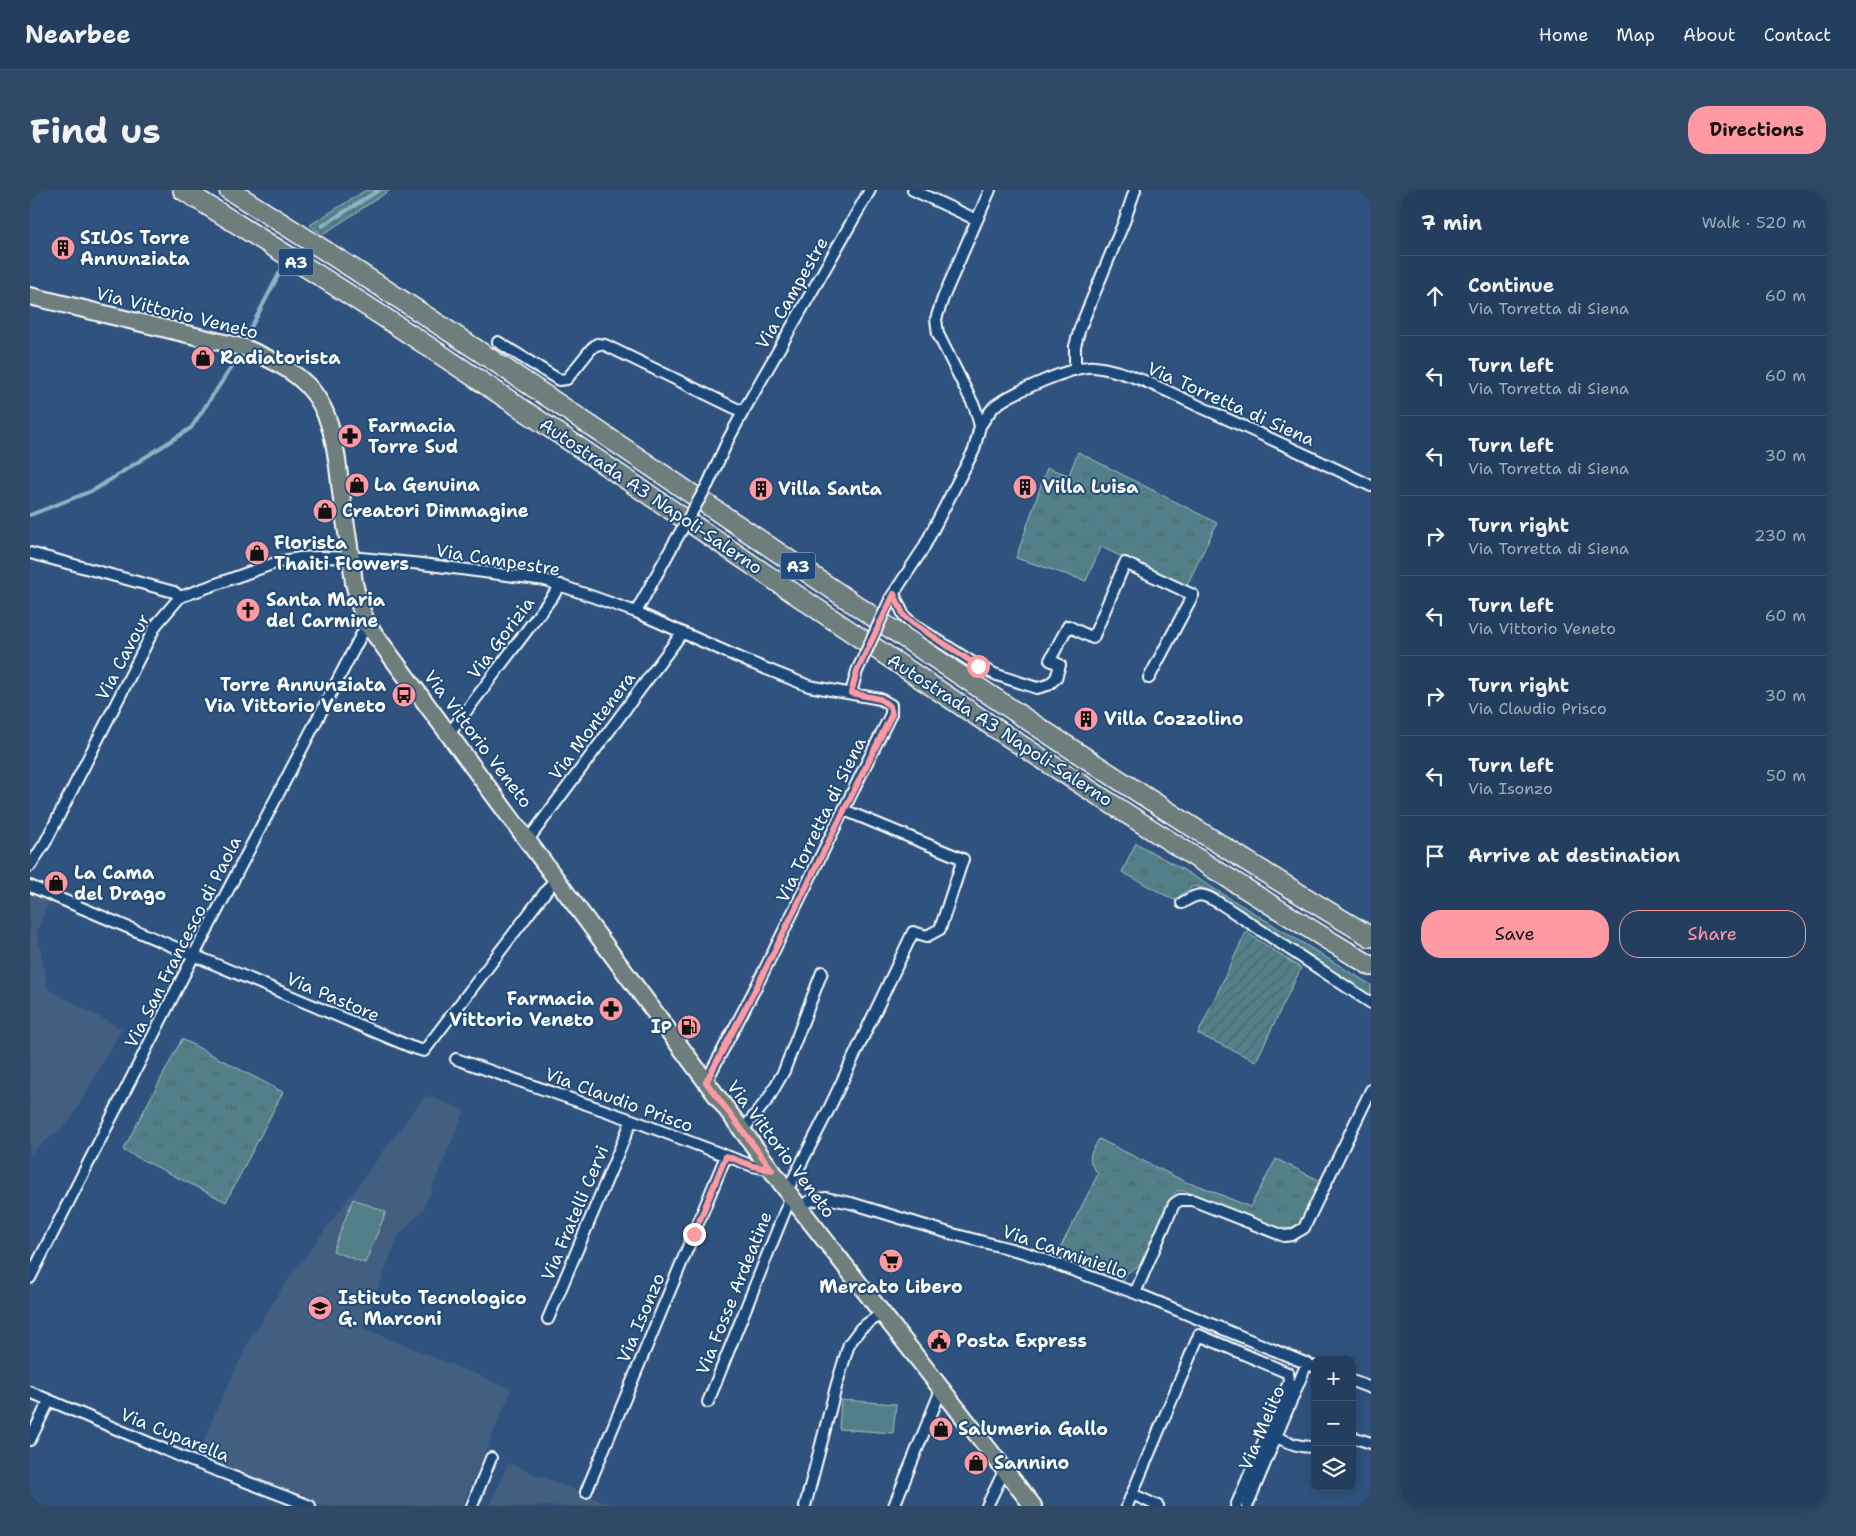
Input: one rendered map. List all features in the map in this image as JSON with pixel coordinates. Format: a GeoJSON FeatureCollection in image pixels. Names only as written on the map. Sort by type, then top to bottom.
{"type":"FeatureCollection","features":[{"type":"Feature","properties":{"kind":"highway","name":"Autostrada A3 Napoli-Salerno"},"geometry":{"type":"LineString","coordinates":[[182,190],[409,333],[917,676],[1080,783],[1177,846],[1371,966]]}},
{"type":"Feature","properties":{"kind":"highway","name":"Autostrada A3 Napoli-Salerno"},"geometry":{"type":"LineString","coordinates":[[229,190],[422,312],[928,654],[1071,748],[1208,837],[1371,937]]}},
{"type":"Feature","properties":{"kind":"main road","name":"Via Vittorio Veneto"},"geometry":{"type":"LineString","coordinates":[[30,296],[245,348],[270,358],[308,386],[318,400],[333,436],[351,559],[360,606],[367,624],[792,1198],[881,1314],[1005,1469],[1029,1504]]}},
{"type":"Feature","properties":{"kind":"street","name":"Via Campestre"},"geometry":{"type":"LineString","coordinates":[[636,612],[708,484],[743,412],[870,190]]}},
{"type":"Feature","properties":{"kind":"street"},"geometry":{"type":"LineString","coordinates":[[913,190],[977,220]]}},
{"type":"Feature","properties":{"kind":"street"},"geometry":{"type":"LineString","coordinates":[[980,426],[975,408],[938,334],[936,319],[943,298],[990,190]]}},
{"type":"Feature","properties":{"kind":"street"},"geometry":{"type":"LineString","coordinates":[[1074,370],[1075,346],[1080,328],[1124,222],[1135,190]]}},
{"type":"Feature","properties":{"kind":"street"},"geometry":{"type":"LineString","coordinates":[[498,342],[559,380],[567,379],[590,348],[597,344],[605,345],[743,412]]}},
{"type":"Feature","properties":{"kind":"street","name":"Via Torretta di Siena"},"geometry":{"type":"LineString","coordinates":[[706,1082],[757,986],[892,714],[890,706],[880,699],[851,693],[857,671],[891,598],[923,548],[974,450],[980,426],[994,406],[1008,397],[1056,376],[1094,366],[1128,376],[1172,394],[1371,486]]}},
{"type":"Feature","properties":{"kind":"street"},"geometry":{"type":"LineString","coordinates":[[30,553],[174,592],[180,597]]}},
{"type":"Feature","properties":{"kind":"street","name":"Via Cavour"},"geometry":{"type":"LineString","coordinates":[[31,865],[45,844],[156,625],[180,597],[278,562],[300,558],[351,559]]}},
{"type":"Feature","properties":{"kind":"street","name":"Via Campestre"},"geometry":{"type":"LineString","coordinates":[[351,559],[362,558],[413,563],[545,580],[636,612],[809,686],[851,693]]}},
{"type":"Feature","properties":{"kind":"street"},"geometry":{"type":"LineString","coordinates":[[891,598],[904,616],[914,624],[978,666],[997,675],[1037,688],[1048,685],[1056,678],[1060,665],[1050,660],[1068,626],[1093,638],[1125,563],[1193,594],[1149,678]]}},
{"type":"Feature","properties":{"kind":"street","name":"Via Gorizia"},"geometry":{"type":"LineString","coordinates":[[449,734],[561,585]]}},
{"type":"Feature","properties":{"kind":"street","name":"Via San Francesco di Paola"},"geometry":{"type":"LineString","coordinates":[[30,1278],[193,957],[367,624]]}},
{"type":"Feature","properties":{"kind":"street","name":"Via Montenera"},"geometry":{"type":"LineString","coordinates":[[528,840],[682,633]]}},
{"type":"Feature","properties":{"kind":"street","name":"Via Fosse Ardeatine"},"geometry":{"type":"LineString","coordinates":[[708,1402],[827,1114],[913,932],[927,936],[940,929],[963,859],[844,810]]}},
{"type":"Feature","properties":{"kind":"street","name":"Via Pastore"},"geometry":{"type":"LineString","coordinates":[[30,886],[193,957],[411,1048],[424,1051],[556,878]]}},
{"type":"Feature","properties":{"kind":"street"},"geometry":{"type":"LineString","coordinates":[[1182,904],[1195,894],[1205,895],[1371,1003]]}},
{"type":"Feature","properties":{"kind":"street"},"geometry":{"type":"LineString","coordinates":[[742,1131],[768,1100],[784,1071],[822,972]]}},
{"type":"Feature","properties":{"kind":"street","name":"Via Claudio Prisco"},"geometry":{"type":"LineString","coordinates":[[456,1059],[632,1120],[753,1166],[772,1170]]}},
{"type":"Feature","properties":{"kind":"street"},"geometry":{"type":"LineString","coordinates":[[1135,1293],[1174,1204],[1180,1200],[1192,1200],[1284,1236],[1292,1235],[1304,1228],[1371,1090]]}},
{"type":"Feature","properties":{"kind":"street","name":"Via Fratelli Cervi"},"geometry":{"type":"LineString","coordinates":[[548,1319],[632,1120]]}},
{"type":"Feature","properties":{"kind":"street","name":"Via Isonzo"},"geometry":{"type":"LineString","coordinates":[[586,1492],[726,1156]]}},
{"type":"Feature","properties":{"kind":"street","name":"Via Carminiello"},"geometry":{"type":"LineString","coordinates":[[792,1198],[810,1201],[826,1198],[851,1203],[949,1233],[1037,1256],[1135,1293],[1311,1365]]}},
{"type":"Feature","properties":{"kind":"street"},"geometry":{"type":"LineString","coordinates":[[805,1506],[849,1344],[861,1328],[881,1314]]}},
{"type":"Feature","properties":{"kind":"street"},"geometry":{"type":"LineString","coordinates":[[1127,1506],[1199,1335],[1288,1373],[1289,1382],[1236,1506]]}},
{"type":"Feature","properties":{"kind":"street","name":"Via Melito"},"geometry":{"type":"LineString","coordinates":[[1248,1506],[1276,1437],[1311,1365]]}},
{"type":"Feature","properties":{"kind":"street"},"geometry":{"type":"LineString","coordinates":[[1356,1382],[1371,1388]]}},
{"type":"Feature","properties":{"kind":"street"},"geometry":{"type":"LineString","coordinates":[[894,1506],[941,1390]]}},
{"type":"Feature","properties":{"kind":"street","name":"Via Cuparella"},"geometry":{"type":"LineString","coordinates":[[30,1392],[189,1460],[310,1505]]}},
{"type":"Feature","properties":{"kind":"street"},"geometry":{"type":"LineString","coordinates":[[30,1440],[49,1401]]}},
{"type":"Feature","properties":{"kind":"street"},"geometry":{"type":"LineString","coordinates":[[1276,1437],[1294,1445],[1311,1448]]}},
{"type":"Feature","properties":{"kind":"street"},"geometry":{"type":"LineString","coordinates":[[1356,1438],[1371,1443]]}},
{"type":"Feature","properties":{"kind":"street"},"geometry":{"type":"LineString","coordinates":[[472,1506],[491,1458]]}},
{"type":"Feature","properties":{"kind":"street"},"geometry":{"type":"LineString","coordinates":[[987,1506],[1005,1469]]}},
{"type":"Feature","properties":{"kind":"street"},"geometry":{"type":"LineString","coordinates":[[1132,1494],[1158,1506]]}},
{"type":"Feature","properties":{"kind":"shaded area"},"geometry":{"type":"Polygon","coordinates":[[[30,892],[49,900],[37,932],[48,989],[122,1029],[69,1122],[30,1154],[30,892]]]}},
{"type":"Feature","properties":{"kind":"shaded area","name":"Istituto Tecnologico G. Marconi"},"geometry":{"type":"Polygon","coordinates":[[[425,1095],[465,1110],[423,1210],[398,1236],[363,1328],[512,1389],[462,1506],[323,1506],[196,1460],[217,1408],[248,1343],[282,1288],[425,1095]]]}},
{"type":"Feature","properties":{"kind":"shaded area"},"geometry":{"type":"Polygon","coordinates":[[[508,1463],[614,1506],[490,1506],[508,1463]]]}},
{"type":"Feature","properties":{"kind":"green space"},"geometry":{"type":"Polygon","coordinates":[[[366,190],[390,190],[322,235],[310,225],[366,190]]]}},
{"type":"Feature","properties":{"kind":"green space"},"geometry":{"type":"Polygon","coordinates":[[[1078,452],[1217,523],[1186,587],[1101,547],[1086,581],[1016,558],[1047,468],[1069,475],[1078,452]]]}},
{"type":"Feature","properties":{"kind":"green space"},"geometry":{"type":"Polygon","coordinates":[[[1136,843],[1182,869],[1371,985],[1371,998],[1212,891],[1194,886],[1174,900],[1122,872],[1136,843]]]}},
{"type":"Feature","properties":{"kind":"green space"},"geometry":{"type":"Polygon","coordinates":[[[1246,932],[1301,968],[1256,1061],[1198,1034],[1246,932]]]}},
{"type":"Feature","properties":{"kind":"green space"},"geometry":{"type":"Polygon","coordinates":[[[182,1039],[283,1092],[226,1202],[123,1150],[182,1039]]]}},
{"type":"Feature","properties":{"kind":"green space"},"geometry":{"type":"Polygon","coordinates":[[[1099,1139],[1188,1183],[1200,1186],[1250,1207],[1276,1159],[1321,1181],[1307,1214],[1296,1226],[1288,1229],[1279,1229],[1185,1191],[1177,1191],[1171,1198],[1141,1264],[1127,1273],[1122,1284],[1055,1258],[1098,1174],[1090,1157],[1099,1139]]]}},
{"type":"Feature","properties":{"kind":"green space"},"geometry":{"type":"Polygon","coordinates":[[[353,1199],[386,1212],[365,1263],[333,1251],[353,1199]]]}},
{"type":"Feature","properties":{"kind":"green space"},"geometry":{"type":"Polygon","coordinates":[[[841,1400],[896,1404],[893,1433],[839,1429],[841,1400]]]}},
{"type":"Feature","properties":{"kind":"waterway"},"geometry":{"type":"LineString","coordinates":[[322,226],[379,190]]}},
{"type":"Feature","properties":{"kind":"waterway"},"geometry":{"type":"LineString","coordinates":[[245,339],[280,272]]}},
{"type":"Feature","properties":{"kind":"waterway"},"geometry":{"type":"LineString","coordinates":[[30,515],[94,490],[191,428],[237,359]]}},
{"type":"Feature","properties":{"kind":"place","name":"SILOS Torre Annunziata"},"geometry":{"type":"Point","coordinates":[63,248]}},
{"type":"Feature","properties":{"kind":"place","name":"Radiatorista"},"geometry":{"type":"Point","coordinates":[203,358]}},
{"type":"Feature","properties":{"kind":"place","name":"Farmacia Torre Sud"},"geometry":{"type":"Point","coordinates":[350,436]}},
{"type":"Feature","properties":{"kind":"place","name":"La Genuina"},"geometry":{"type":"Point","coordinates":[357,485]}},
{"type":"Feature","properties":{"kind":"place","name":"Villa Luisa"},"geometry":{"type":"Point","coordinates":[1025,487]}},
{"type":"Feature","properties":{"kind":"place","name":"Villa Santa"},"geometry":{"type":"Point","coordinates":[761,489]}},
{"type":"Feature","properties":{"kind":"place","name":"Creatori Dimmagine"},"geometry":{"type":"Point","coordinates":[325,511]}},
{"type":"Feature","properties":{"kind":"place","name":"Florista Thaiti Flowers"},"geometry":{"type":"Point","coordinates":[257,553]}},
{"type":"Feature","properties":{"kind":"place","name":"Santa Maria del Carmine"},"geometry":{"type":"Point","coordinates":[248,610]}},
{"type":"Feature","properties":{"kind":"place","name":"Torre Annunziata Via Vittorio Veneto"},"geometry":{"type":"Point","coordinates":[404,695]}},
{"type":"Feature","properties":{"kind":"place","name":"Villa Cozzolino"},"geometry":{"type":"Point","coordinates":[1086,719]}},
{"type":"Feature","properties":{"kind":"place","name":"La Cama del Drago"},"geometry":{"type":"Point","coordinates":[56,883]}},
{"type":"Feature","properties":{"kind":"place","name":"Farmacia Vittorio Veneto"},"geometry":{"type":"Point","coordinates":[611,1009]}},
{"type":"Feature","properties":{"kind":"place","name":"IP"},"geometry":{"type":"Point","coordinates":[689,1027]}},
{"type":"Feature","properties":{"kind":"place","name":"Mercato Libero"},"geometry":{"type":"Point","coordinates":[891,1261]}},
{"type":"Feature","properties":{"kind":"place","name":"Istituto Tecnologico G. Marconi"},"geometry":{"type":"Point","coordinates":[320,1308]}},
{"type":"Feature","properties":{"kind":"place","name":"Posta Express"},"geometry":{"type":"Point","coordinates":[939,1341]}},
{"type":"Feature","properties":{"kind":"place","name":"Salumeria Gallo"},"geometry":{"type":"Point","coordinates":[941,1429]}},
{"type":"Feature","properties":{"kind":"place","name":"Sannino"},"geometry":{"type":"Point","coordinates":[976,1463]}},
{"type":"Feature","properties":{"kind":"route"},"geometry":{"type":"LineString","coordinates":[[694,1234],[726,1156],[753,1166],[772,1170],[706,1082],[757,986],[892,714],[890,706],[880,699],[851,693],[857,671],[888,602],[894,594],[904,616],[978,666]]}}]}
